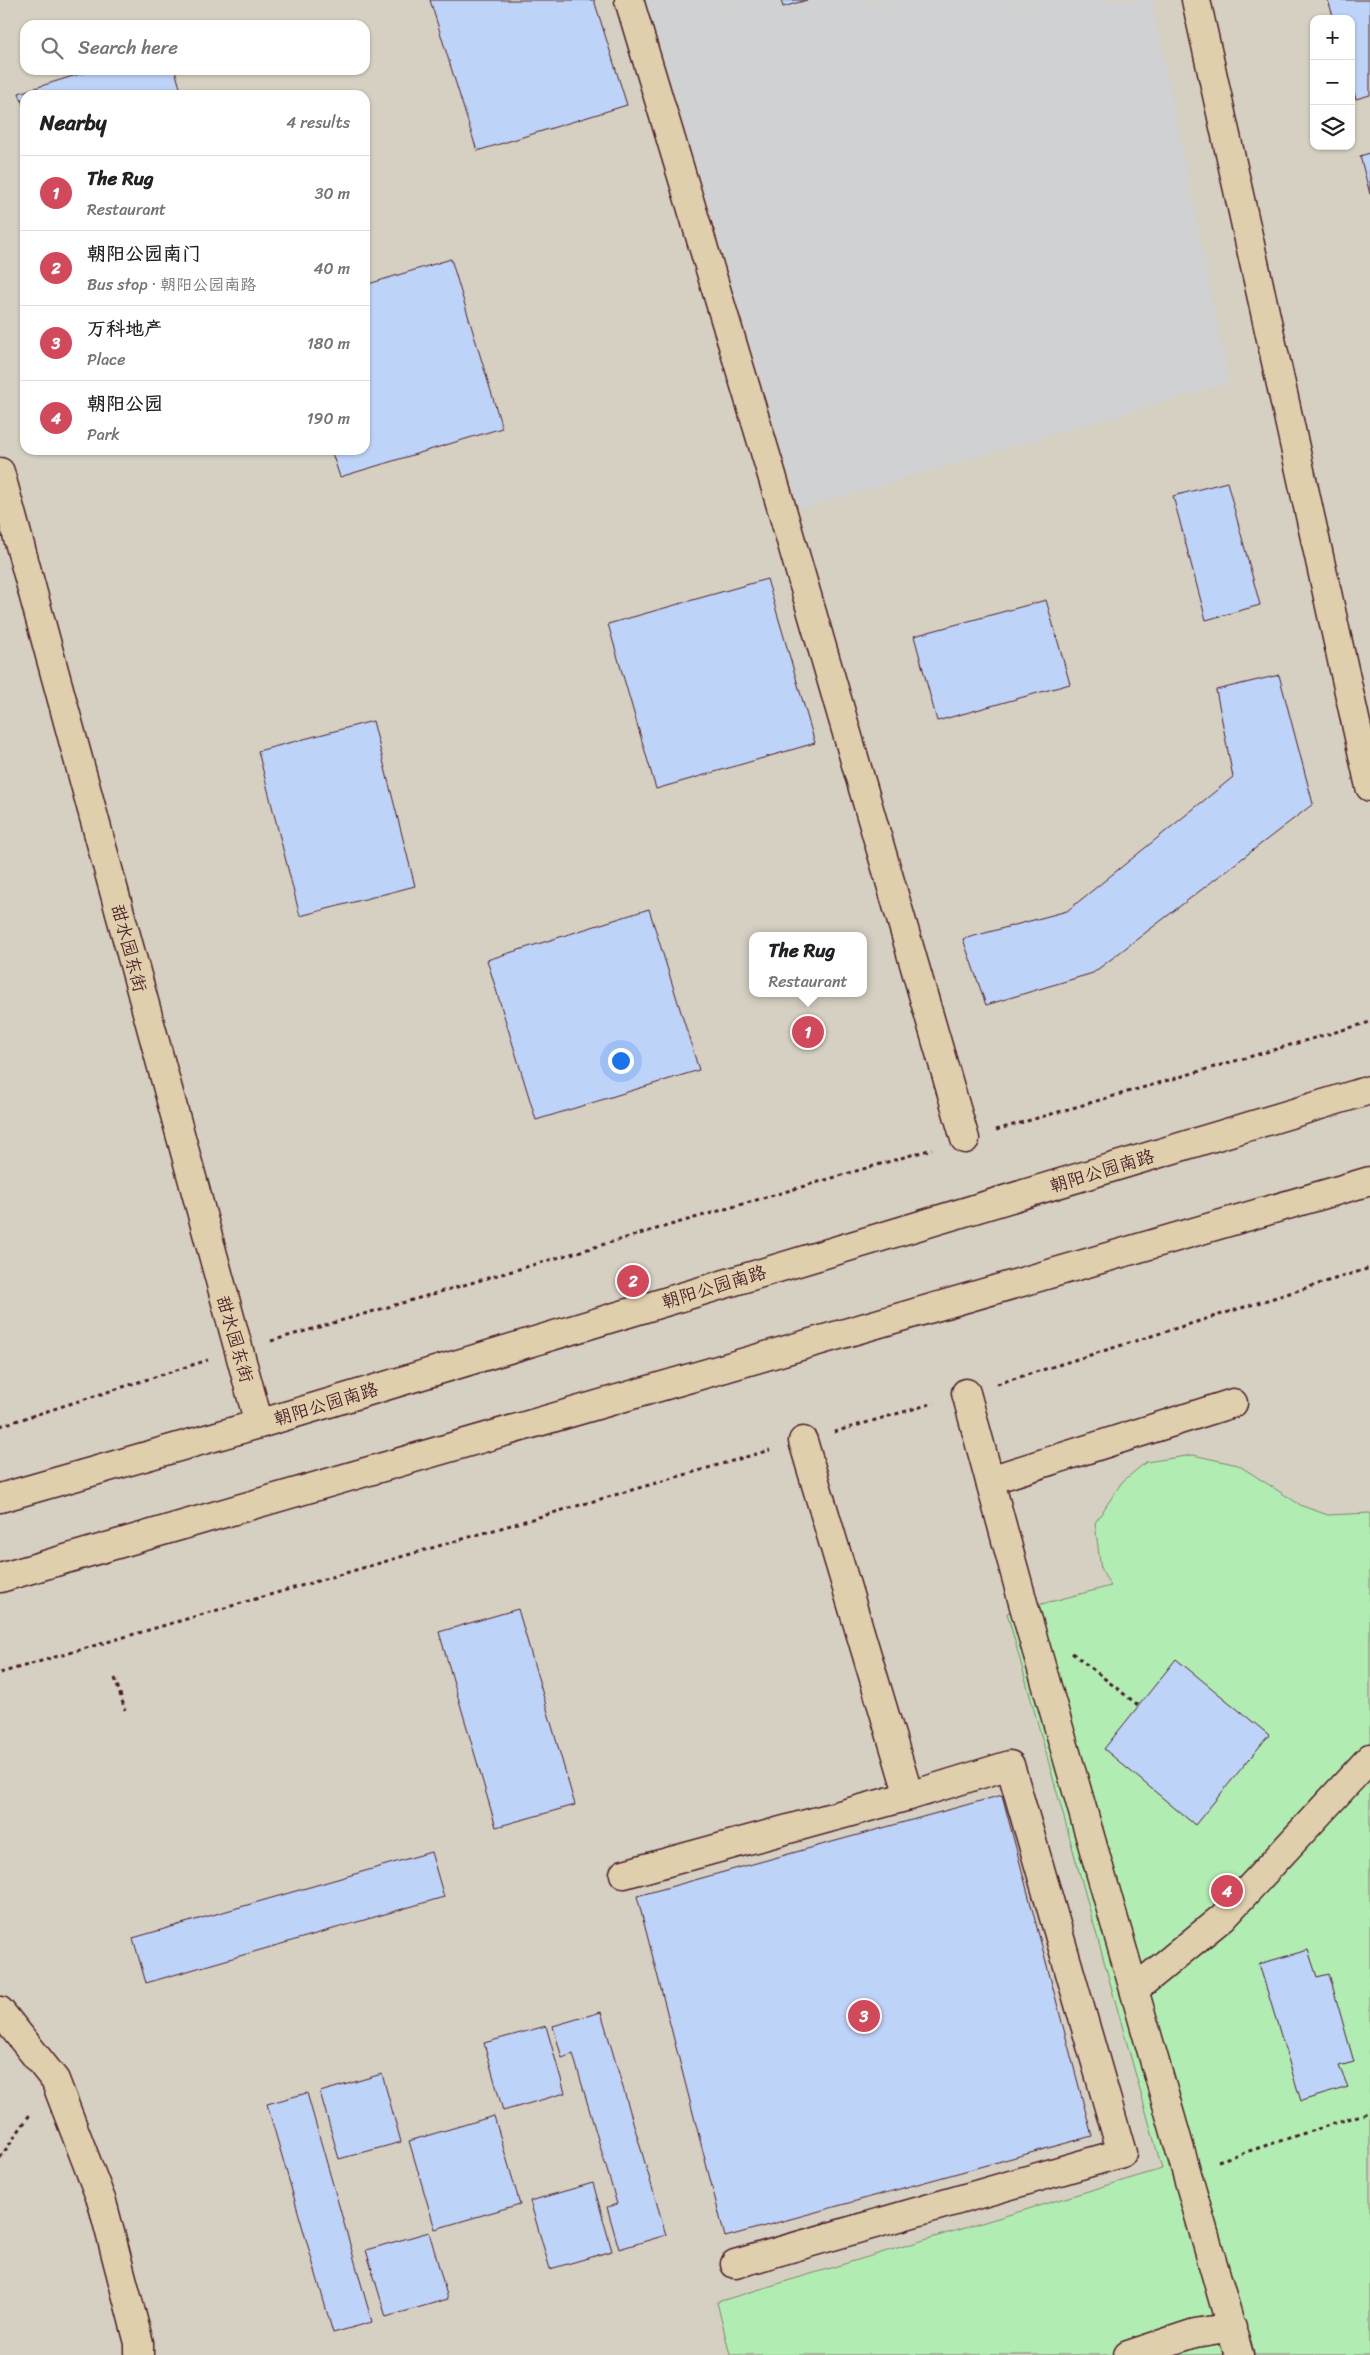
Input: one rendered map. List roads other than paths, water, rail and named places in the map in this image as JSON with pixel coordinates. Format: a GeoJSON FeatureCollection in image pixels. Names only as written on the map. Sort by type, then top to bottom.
{"type":"FeatureCollection","features":[{"type":"Feature","properties":{"kind":"street"},"geometry":{"type":"LineString","coordinates":[[629,0],[771,472],[965,1139]]}},
{"type":"Feature","properties":{"kind":"street"},"geometry":{"type":"LineString","coordinates":[[1196,0],[1370,787]]}},
{"type":"Feature","properties":{"kind":"street","name":"甜水园东街"},"geometry":{"type":"LineString","coordinates":[[0,472],[259,1424]]}},
{"type":"Feature","properties":{"kind":"street","name":"朝阳公园南路"},"geometry":{"type":"LineString","coordinates":[[0,1498],[259,1424],[1370,1090]]}},
{"type":"Feature","properties":{"kind":"street"},"geometry":{"type":"LineString","coordinates":[[0,1578],[1370,1181]]}},
{"type":"Feature","properties":{"kind":"street"},"geometry":{"type":"LineString","coordinates":[[966,1393],[1025,1610],[1239,2355]]}},
{"type":"Feature","properties":{"kind":"street"},"geometry":{"type":"LineString","coordinates":[[990,1480],[1233,1403]]}},
{"type":"Feature","properties":{"kind":"street"},"geometry":{"type":"LineString","coordinates":[[803,1441],[909,1796]]}},
{"type":"Feature","properties":{"kind":"street"},"geometry":{"type":"LineString","coordinates":[[1134,1988],[1223,1917],[1370,1758]]}},
{"type":"Feature","properties":{"kind":"street"},"geometry":{"type":"LineString","coordinates":[[624,1874],[909,1796],[1010,1765],[1122,2154],[736,2264]]}},
{"type":"Feature","properties":{"kind":"street"},"geometry":{"type":"LineString","coordinates":[[0,2011],[55,2080],[102,2202],[139,2349]]}},
{"type":"Feature","properties":{"kind":"street"},"geometry":{"type":"LineString","coordinates":[[1128,2355],[1195,2333],[1232,2327]]}},
{"type":"Feature","properties":{"kind":"place","name":"The Rug"},"geometry":{"type":"Point","coordinates":[808,1032]}},
{"type":"Feature","properties":{"kind":"place","name":"朝阳公园南门"},"geometry":{"type":"Point","coordinates":[633,1281]}},
{"type":"Feature","properties":{"kind":"place","name":"朝阳公园"},"geometry":{"type":"Point","coordinates":[1227,1891]}},
{"type":"Feature","properties":{"kind":"place","name":"万科地产"},"geometry":{"type":"Point","coordinates":[864,2016]}}]}
